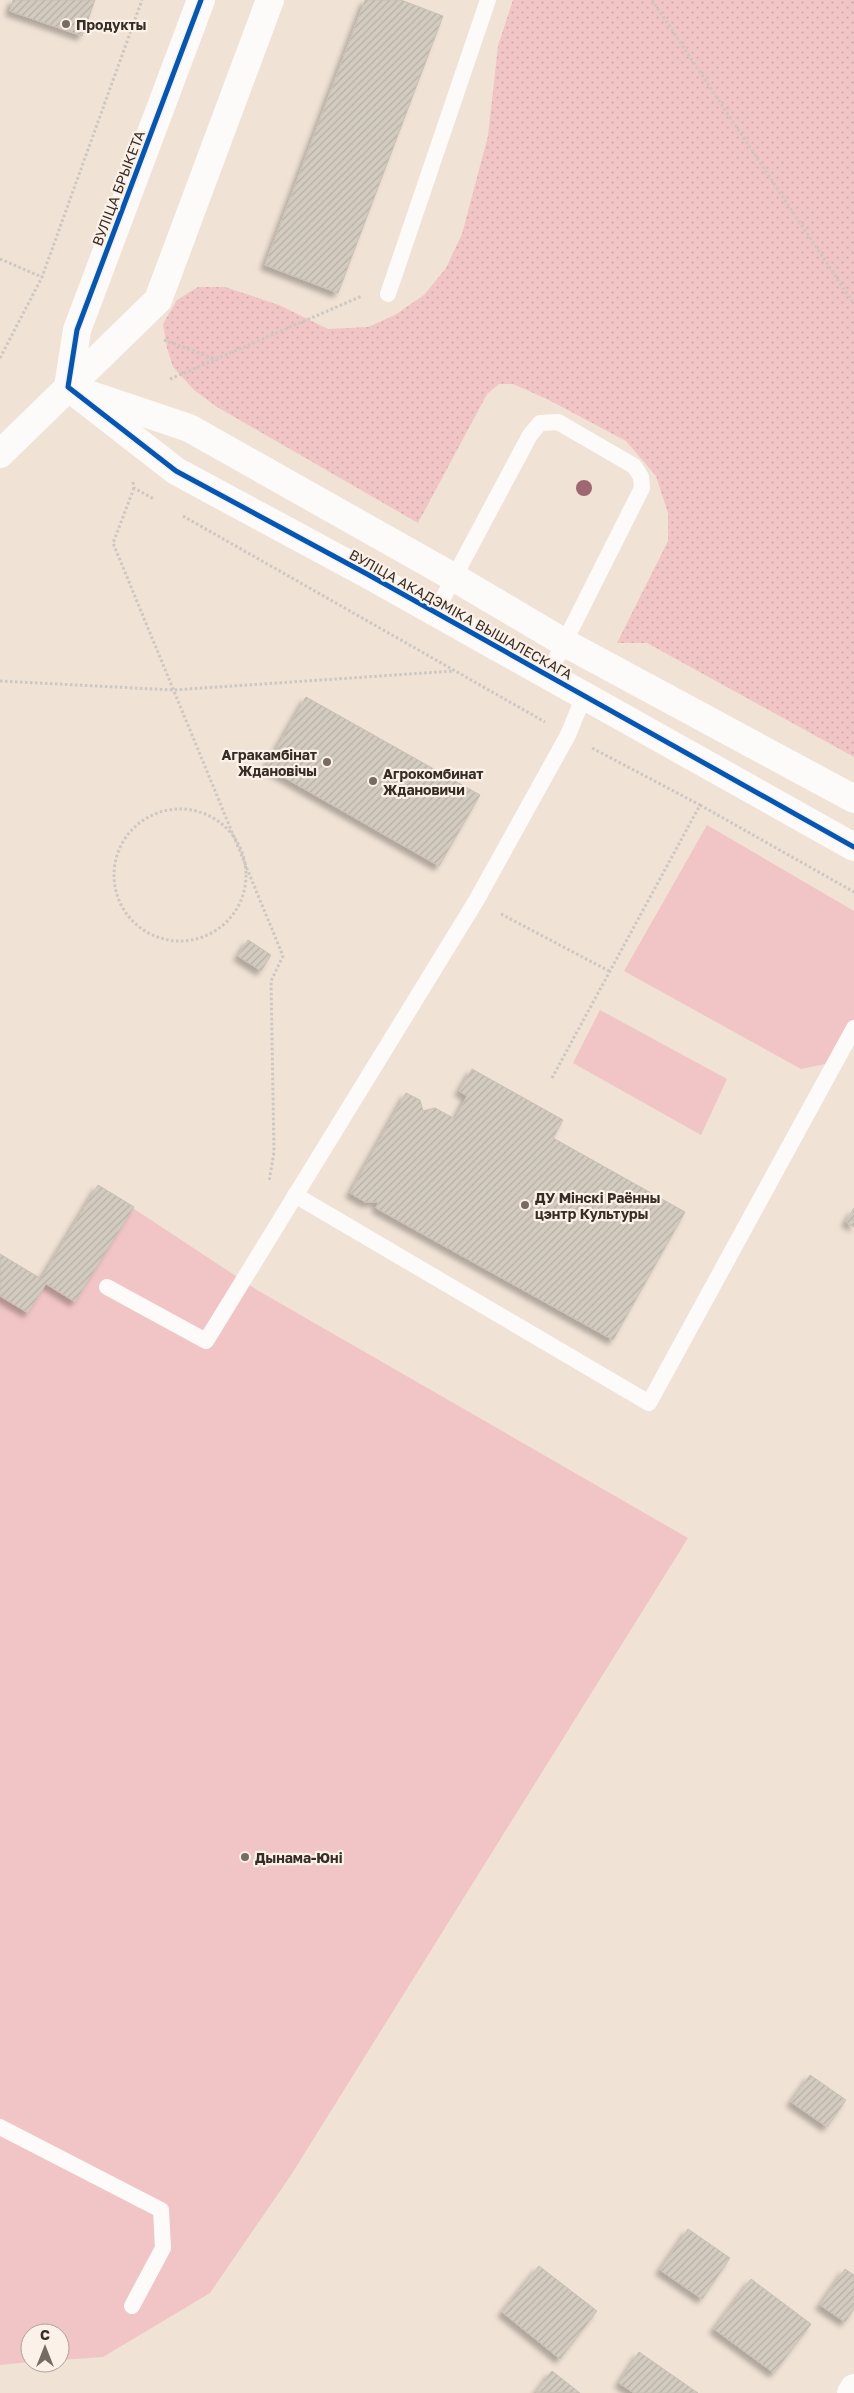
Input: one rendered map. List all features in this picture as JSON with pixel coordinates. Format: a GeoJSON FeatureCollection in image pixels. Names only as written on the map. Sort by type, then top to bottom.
{"type":"FeatureCollection","features":[{"type":"Feature","properties":{"kind":"street","name":"ВУЛІЦА БРЫКЕТА"},"geometry":{"type":"LineString","coordinates":[[68,387],[77,330],[201,0]]}},
{"type":"Feature","properties":{"kind":"street"},"geometry":{"type":"LineString","coordinates":[[0,454],[158,300],[270,0]]}},
{"type":"Feature","properties":{"kind":"street","name":"ВУЛІЦА АКАДЭМІКА ВЫШАЛЕСКАГА"},"geometry":{"type":"LineString","coordinates":[[68,387],[189,428],[455,578],[565,643],[854,799]]}},
{"type":"Feature","properties":{"kind":"street","name":"ВУЛІЦА АКАДЭМІКА ВЫШАЛЕСКАГА"},"geometry":{"type":"LineString","coordinates":[[68,387],[176,471],[548,675],[854,847]]}},
{"type":"Feature","properties":{"kind":"street"},"geometry":{"type":"LineString","coordinates":[[851,2393],[854,2388]]}},
{"type":"Feature","properties":{"kind":"lane"},"geometry":{"type":"LineString","coordinates":[[388,294],[488,0]]}},
{"type":"Feature","properties":{"kind":"lane"},"geometry":{"type":"LineString","coordinates":[[435,613],[530,435],[540,423],[558,422],[634,466],[641,477],[642,488],[638,500],[548,675]]}},
{"type":"Feature","properties":{"kind":"lane"},"geometry":{"type":"LineString","coordinates":[[107,1287],[206,1341],[476,901],[568,735],[584,696]]}},
{"type":"Feature","properties":{"kind":"lane"},"geometry":{"type":"LineString","coordinates":[[295,1195],[648,1403],[854,1028]]}},
{"type":"Feature","properties":{"kind":"lane"},"geometry":{"type":"LineString","coordinates":[[0,2128],[161,2210],[163,2248],[132,2306]]}},
{"type":"Feature","properties":{"kind":"path"},"geometry":{"type":"LineString","coordinates":[[0,358],[42,277],[142,0]]}},
{"type":"Feature","properties":{"kind":"path"},"geometry":{"type":"LineString","coordinates":[[652,0],[854,304]]}},
{"type":"Feature","properties":{"kind":"path"},"geometry":{"type":"LineString","coordinates":[[0,259],[42,277]]}},
{"type":"Feature","properties":{"kind":"path"},"geometry":{"type":"LineString","coordinates":[[170,379],[218,360],[370,293]]}},
{"type":"Feature","properties":{"kind":"path"},"geometry":{"type":"LineString","coordinates":[[156,337],[218,360]]}},
{"type":"Feature","properties":{"kind":"path"},"geometry":{"type":"LineString","coordinates":[[133,479],[134,488],[113,543],[283,956],[271,981],[274,1152],[268,1191]]}},
{"type":"Feature","properties":{"kind":"path"},"geometry":{"type":"LineString","coordinates":[[134,488],[160,503]]}},
{"type":"Feature","properties":{"kind":"path"},"geometry":{"type":"LineString","coordinates":[[178,513],[568,735],[854,892]]}},
{"type":"Feature","properties":{"kind":"path"},"geometry":{"type":"LineString","coordinates":[[0,681],[173,690],[455,671]]}},
{"type":"Feature","properties":{"kind":"path"},"geometry":{"type":"LineString","coordinates":[[552,1078],[700,806]]}},
{"type":"Feature","properties":{"kind":"path"},"geometry":{"type":"LineString","coordinates":[[232,834],[217,819],[197,811],[177,809],[152,815],[131,831],[118,854],[114,880],[122,905],[138,926],[151,934],[173,940],[196,939],[210,934],[234,914],[242,901],[248,870]]}},
{"type":"Feature","properties":{"kind":"path"},"geometry":{"type":"LineString","coordinates":[[476,901],[609,971]]}},
{"type":"Feature","properties":{"kind":"shaded area"},"geometry":{"type":"Polygon","coordinates":[[[513,0],[854,0],[854,757],[647,643],[617,643],[668,541],[668,513],[656,476],[626,441],[547,399],[513,384],[499,384],[487,394],[418,523],[217,407],[194,390],[173,367],[167,348],[163,324],[177,300],[198,287],[225,287],[279,305],[328,329],[368,327],[395,315],[424,295],[446,268],[462,234],[488,136],[498,46],[513,0]]]}},
{"type":"Feature","properties":{"kind":"shaded area"},"geometry":{"type":"Polygon","coordinates":[[[707,825],[854,911],[854,1036],[840,1061],[801,1069],[624,971],[707,825]]]}},
{"type":"Feature","properties":{"kind":"shaded area"},"geometry":{"type":"Polygon","coordinates":[[[600,1010],[727,1079],[701,1135],[573,1063],[600,1010]]]}},
{"type":"Feature","properties":{"kind":"shaded area","name":"Дынама-Юні"},"geometry":{"type":"Polygon","coordinates":[[[98,1185],[257,1290],[688,1538],[291,2175],[210,2293],[103,2357],[70,2359],[70,2323],[20,2323],[20,2363],[0,2365],[0,1254],[41,1278],[98,1185]]]}},
{"type":"Feature","properties":{"kind":"building","name":"Продукты"},"geometry":{"type":"Polygon","coordinates":[[[13,0],[95,0],[82,36],[10,11],[13,0]]]}},
{"type":"Feature","properties":{"kind":"building"},"geometry":{"type":"Polygon","coordinates":[[[365,0],[401,0],[443,16],[338,293],[265,265],[365,0]]]}},
{"type":"Feature","properties":{"kind":"building","name":"Агрокомбинат Ждановичи"},"geometry":{"type":"Polygon","coordinates":[[[306,697],[480,795],[439,866],[266,767],[306,697]]]}},
{"type":"Feature","properties":{"kind":"building"},"geometry":{"type":"Polygon","coordinates":[[[248,940],[271,955],[261,971],[238,956],[248,940]]]}},
{"type":"Feature","properties":{"kind":"building","name":"ДУ Мінскі Раённы цэнтр Культуры"},"geometry":{"type":"Polygon","coordinates":[[[472,1069],[563,1120],[553,1138],[685,1212],[613,1340],[376,1208],[379,1202],[365,1202],[350,1193],[406,1093],[420,1100],[423,1111],[435,1108],[455,1119],[467,1096],[459,1091],[472,1069]]]}},
{"type":"Feature","properties":{"kind":"building"},"geometry":{"type":"Polygon","coordinates":[[[98,1185],[134,1207],[75,1302],[46,1284],[28,1313],[0,1296],[0,1254],[41,1279],[98,1185]]]}},
{"type":"Feature","properties":{"kind":"building"},"geometry":{"type":"Polygon","coordinates":[[[854,1208],[854,1227],[846,1222],[854,1208]]]}},
{"type":"Feature","properties":{"kind":"building"},"geometry":{"type":"Polygon","coordinates":[[[810,2075],[846,2100],[827,2127],[791,2102],[810,2075]]]}},
{"type":"Feature","properties":{"kind":"building"},"geometry":{"type":"Polygon","coordinates":[[[688,2229],[730,2258],[702,2299],[660,2270],[688,2229]]]}},
{"type":"Feature","properties":{"kind":"building"},"geometry":{"type":"Polygon","coordinates":[[[539,2266],[597,2311],[560,2359],[502,2312],[539,2266]]]}},
{"type":"Feature","properties":{"kind":"building"},"geometry":{"type":"Polygon","coordinates":[[[845,2269],[854,2275],[854,2309],[845,2322],[820,2305],[845,2269]]]}},
{"type":"Feature","properties":{"kind":"building"},"geometry":{"type":"Polygon","coordinates":[[[751,2279],[811,2324],[774,2373],[714,2329],[751,2279]]]}},
{"type":"Feature","properties":{"kind":"building"},"geometry":{"type":"Polygon","coordinates":[[[639,2352],[698,2393],[634,2393],[619,2383],[639,2352]]]}},
{"type":"Feature","properties":{"kind":"building"},"geometry":{"type":"Polygon","coordinates":[[[552,2371],[580,2393],[536,2392],[552,2371]]]}},
{"type":"Feature","properties":{"kind":"cycle path"},"geometry":{"type":"LineString","coordinates":[[201,0],[77,330],[68,387],[176,471],[367,574],[854,847]]}},
{"type":"Feature","properties":{"kind":"place","name":"Продукты"},"geometry":{"type":"Point","coordinates":[66,24]}},
{"type":"Feature","properties":{"kind":"place","name":"Агракамбінат Ждановічы"},"geometry":{"type":"Point","coordinates":[327,762]}},
{"type":"Feature","properties":{"kind":"place","name":"Агрокомбинат Ждановичи"},"geometry":{"type":"Point","coordinates":[373,781]}},
{"type":"Feature","properties":{"kind":"place","name":"ДУ Мінскі Раённы цэнтр Культуры"},"geometry":{"type":"Point","coordinates":[525,1205]}},
{"type":"Feature","properties":{"kind":"place","name":"Дынама-Юні"},"geometry":{"type":"Point","coordinates":[245,1857]}}]}
